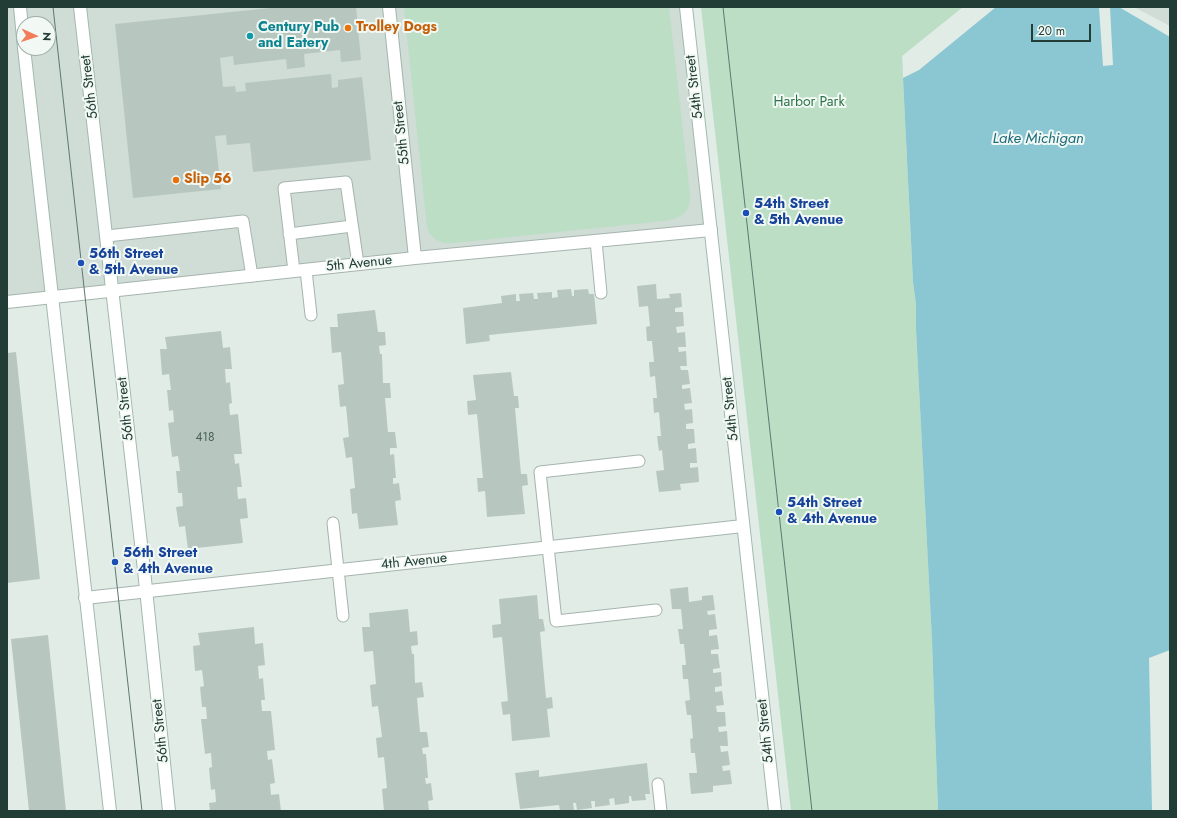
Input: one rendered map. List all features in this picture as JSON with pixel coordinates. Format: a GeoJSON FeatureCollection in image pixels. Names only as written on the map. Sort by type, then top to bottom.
{"type":"FeatureCollection","features":[{"type":"Feature","properties":{"kind":"street","name":"56th Street"},"geometry":{"type":"LineString","coordinates":[[80,7],[113,290],[169,811]]}},
{"type":"Feature","properties":{"kind":"street","name":"55th Street"},"geometry":{"type":"LineString","coordinates":[[389,7],[415,258]]}},
{"type":"Feature","properties":{"kind":"street","name":"54th Street"},"geometry":{"type":"LineString","coordinates":[[686,7],[775,811]]}},
{"type":"Feature","properties":{"kind":"street"},"geometry":{"type":"LineString","coordinates":[[25,56],[110,811]]}},
{"type":"Feature","properties":{"kind":"street","name":"5th Avenue"},"geometry":{"type":"LineString","coordinates":[[7,302],[415,258],[711,230]]}},
{"type":"Feature","properties":{"kind":"street","name":"4th Avenue"},"geometry":{"type":"LineString","coordinates":[[85,598],[146,590],[743,526]]}},
{"type":"Feature","properties":{"kind":"lane"},"geometry":{"type":"LineString","coordinates":[[294,271],[284,188],[346,182],[358,264]]}},
{"type":"Feature","properties":{"kind":"lane"},"geometry":{"type":"LineString","coordinates":[[107,236],[243,221],[252,276]]}},
{"type":"Feature","properties":{"kind":"lane"},"geometry":{"type":"LineString","coordinates":[[290,234],[352,226]]}},
{"type":"Feature","properties":{"kind":"lane"},"geometry":{"type":"LineString","coordinates":[[596,241],[601,293]]}},
{"type":"Feature","properties":{"kind":"lane"},"geometry":{"type":"LineString","coordinates":[[306,270],[311,315]]}},
{"type":"Feature","properties":{"kind":"lane"},"geometry":{"type":"LineString","coordinates":[[639,461],[540,472],[556,621],[656,610]]}},
{"type":"Feature","properties":{"kind":"lane"},"geometry":{"type":"LineString","coordinates":[[333,523],[343,616]]}},
{"type":"Feature","properties":{"kind":"lane"},"geometry":{"type":"LineString","coordinates":[[658,784],[661,811]]}},
{"type":"Feature","properties":{"kind":"shaded area"},"geometry":{"type":"Polygon","coordinates":[[[7,7],[686,7],[711,230],[7,302],[7,7]]]}},
{"type":"Feature","properties":{"kind":"shaded area"},"geometry":{"type":"Polygon","coordinates":[[[1131,7],[1170,7],[1170,29],[1131,7]]]}},
{"type":"Feature","properties":{"kind":"green space"},"geometry":{"type":"Polygon","coordinates":[[[404,7],[669,7],[690,194],[689,206],[687,210],[680,216],[664,221],[454,243],[441,242],[434,238],[427,228],[404,7]]]}},
{"type":"Feature","properties":{"kind":"green space","name":"Harbor Park"},"geometry":{"type":"Polygon","coordinates":[[[701,7],[967,7],[902,58],[913,282],[916,304],[932,641],[938,811],[791,811],[701,7]]]}},
{"type":"Feature","properties":{"kind":"water","name":"Lake Michigan"},"geometry":{"type":"Polygon","coordinates":[[[967,7],[1131,7],[1170,29],[1170,650],[1149,658],[1152,811],[938,811],[932,641],[916,304],[913,282],[902,58],[967,7]]]}},
{"type":"Feature","properties":{"kind":"pier"},"geometry":{"type":"Polygon","coordinates":[[[963,7],[996,7],[919,70],[903,78],[902,56],[963,7]]]}},
{"type":"Feature","properties":{"kind":"pier"},"geometry":{"type":"Polygon","coordinates":[[[1099,7],[1110,7],[1113,65],[1103,66],[1099,7]]]}},
{"type":"Feature","properties":{"kind":"pier"},"geometry":{"type":"Polygon","coordinates":[[[1119,7],[1134,7],[1170,26],[1170,37],[1119,7]]]}},
{"type":"Feature","properties":{"kind":"building"},"geometry":{"type":"Polygon","coordinates":[[[280,7],[356,7],[361,60],[341,62],[340,50],[304,54],[305,67],[287,69],[286,59],[234,65],[233,56],[220,58],[223,87],[235,86],[236,92],[246,91],[245,83],[331,74],[332,88],[338,87],[338,80],[362,77],[371,160],[253,172],[250,143],[227,145],[226,135],[215,136],[221,189],[133,198],[115,24],[280,7]]]}},
{"type":"Feature","properties":{"kind":"building"},"geometry":{"type":"Polygon","coordinates":[[[656,284],[657,299],[670,298],[669,294],[681,293],[682,307],[675,308],[675,312],[683,312],[684,326],[676,327],[677,333],[685,332],[686,347],[678,347],[679,352],[686,351],[687,366],[680,366],[681,370],[688,370],[690,384],[682,385],[682,389],[690,388],[692,403],[684,404],[685,410],[692,409],[693,423],[686,424],[686,429],[694,429],[695,443],[688,444],[688,449],[696,448],[697,463],[690,463],[690,468],[698,467],[699,482],[680,484],[681,490],[659,492],[656,471],[664,470],[662,450],[659,451],[657,436],[661,436],[659,412],[654,413],[653,398],[657,398],[655,376],[650,377],[649,362],[654,362],[652,341],[647,341],[646,327],[650,326],[648,306],[639,307],[637,286],[656,284]]]}},
{"type":"Feature","properties":{"kind":"building"},"geometry":{"type":"Polygon","coordinates":[[[571,289],[572,296],[574,296],[574,290],[588,289],[589,294],[594,294],[597,324],[489,335],[490,341],[466,344],[463,308],[502,303],[501,296],[516,294],[516,301],[520,301],[519,294],[533,293],[534,299],[538,299],[537,293],[552,292],[552,298],[558,297],[557,290],[571,289]]]}},
{"type":"Feature","properties":{"kind":"building"},"geometry":{"type":"Polygon","coordinates":[[[375,310],[378,332],[385,332],[386,345],[379,346],[380,354],[382,354],[383,383],[390,383],[391,398],[385,398],[388,432],[395,432],[397,448],[390,448],[390,455],[394,454],[396,478],[393,478],[393,484],[399,483],[401,500],[395,501],[398,525],[359,529],[357,513],[352,514],[350,489],[355,488],[352,457],[346,458],[343,438],[349,437],[346,406],[340,407],[338,385],[344,384],[341,352],[332,353],[330,327],[338,327],[337,314],[375,310]]]}},
{"type":"Feature","properties":{"kind":"building"},"geometry":{"type":"Polygon","coordinates":[[[221,331],[223,348],[230,347],[232,369],[225,369],[226,383],[230,382],[232,403],[229,404],[230,415],[238,414],[242,454],[234,454],[235,464],[239,463],[242,487],[237,487],[238,499],[246,498],[248,518],[240,519],[243,543],[188,549],[185,526],[179,527],[176,507],[183,506],[182,493],[178,493],[176,471],[180,471],[178,456],[172,457],[168,423],[174,422],[173,410],[169,411],[167,390],[171,390],[169,374],[162,375],[160,349],[167,349],[165,337],[221,331]]]}},
{"type":"Feature","properties":{"kind":"building"},"geometry":{"type":"Polygon","coordinates":[[[16,352],[40,579],[7,583],[7,353],[16,352]]]}},
{"type":"Feature","properties":{"kind":"building"},"geometry":{"type":"Polygon","coordinates":[[[511,372],[514,396],[518,396],[519,408],[515,408],[521,474],[527,474],[528,485],[522,486],[525,514],[487,517],[485,491],[478,492],[477,478],[483,478],[477,414],[468,415],[467,401],[476,400],[473,375],[511,372]]]}},
{"type":"Feature","properties":{"kind":"building"},"geometry":{"type":"Polygon","coordinates":[[[688,587],[689,602],[702,600],[702,596],[713,595],[715,610],[707,611],[708,615],[715,614],[717,629],[709,630],[709,636],[717,635],[719,649],[711,650],[711,654],[718,654],[720,668],[713,669],[713,673],[721,672],[722,686],[715,687],[715,692],[722,691],[724,705],[716,706],[717,712],[725,712],[726,726],[718,727],[719,732],[727,731],[728,746],[720,746],[721,752],[728,751],[730,765],[722,766],[723,771],[730,770],[732,784],[713,786],[713,792],[691,794],[689,773],[697,773],[695,753],[691,753],[690,739],[693,738],[691,715],[687,715],[685,701],[690,700],[688,679],[683,679],[682,665],[686,665],[684,644],[680,644],[678,629],[683,629],[681,609],[672,609],[670,589],[688,587]]]}},
{"type":"Feature","properties":{"kind":"building"},"geometry":{"type":"Polygon","coordinates":[[[537,595],[539,619],[543,619],[545,631],[540,632],[546,698],[552,697],[553,708],[547,709],[550,737],[512,741],[510,714],[503,715],[501,702],[508,701],[502,637],[493,638],[492,625],[501,624],[499,599],[537,595]]]}},
{"type":"Feature","properties":{"kind":"building"},"geometry":{"type":"Polygon","coordinates":[[[408,609],[410,632],[417,631],[418,645],[411,646],[412,654],[414,654],[415,683],[422,682],[424,697],[417,698],[420,732],[427,732],[429,747],[422,748],[423,754],[426,754],[428,778],[425,778],[426,784],[431,783],[433,800],[428,801],[429,811],[384,811],[382,789],[387,788],[384,757],[378,758],[376,738],[382,737],[378,706],[372,707],[370,685],[376,684],[373,651],[364,652],[362,627],[370,627],[369,613],[408,609]]]}},
{"type":"Feature","properties":{"kind":"building"},"geometry":{"type":"Polygon","coordinates":[[[254,627],[255,644],[263,643],[265,665],[258,666],[259,679],[263,678],[265,700],[261,700],[262,711],[271,711],[275,750],[267,751],[268,760],[272,759],[275,783],[270,784],[271,795],[279,794],[281,811],[210,811],[209,803],[216,802],[215,789],[211,790],[209,768],[212,767],[211,753],[205,754],[201,719],[207,719],[206,707],[202,707],[200,687],[204,686],[202,670],[195,671],[193,646],[200,645],[198,633],[254,627]]]}},
{"type":"Feature","properties":{"kind":"building"},"geometry":{"type":"Polygon","coordinates":[[[48,635],[66,811],[29,811],[11,639],[48,635]]]}},
{"type":"Feature","properties":{"kind":"building"},"geometry":{"type":"Polygon","coordinates":[[[647,763],[650,794],[645,794],[646,800],[632,801],[631,796],[629,796],[629,803],[615,805],[614,798],[609,799],[610,805],[595,807],[595,801],[591,801],[592,808],[577,810],[576,803],[573,803],[574,810],[567,811],[560,811],[559,805],[520,809],[515,773],[539,770],[539,777],[647,763]]]}},
{"type":"Feature","properties":{"kind":"tram line"},"geometry":{"type":"LineString","coordinates":[[53,7],[142,811]]}},
{"type":"Feature","properties":{"kind":"tram line"},"geometry":{"type":"LineString","coordinates":[[723,7],[812,811]]}},
{"type":"Feature","properties":{"kind":"place","name":"Trolley Dogs"},"geometry":{"type":"Point","coordinates":[348,28]}},
{"type":"Feature","properties":{"kind":"place","name":"Century Pub and Eatery"},"geometry":{"type":"Point","coordinates":[250,36]}},
{"type":"Feature","properties":{"kind":"place","name":"Slip 56"},"geometry":{"type":"Point","coordinates":[176,180]}},
{"type":"Feature","properties":{"kind":"place","name":"54th Street & 5th Avenue"},"geometry":{"type":"Point","coordinates":[746,213]}},
{"type":"Feature","properties":{"kind":"place","name":"56th Street & 5th Avenue"},"geometry":{"type":"Point","coordinates":[81,263]}},
{"type":"Feature","properties":{"kind":"place","name":"54th Street & 4th Avenue"},"geometry":{"type":"Point","coordinates":[779,512]}},
{"type":"Feature","properties":{"kind":"place","name":"56th Street & 4th Avenue"},"geometry":{"type":"Point","coordinates":[115,562]}}]}
